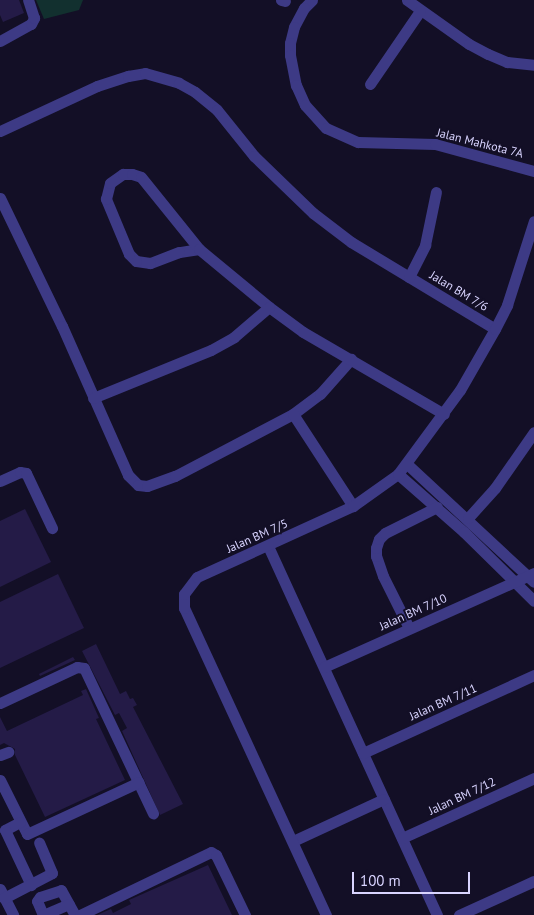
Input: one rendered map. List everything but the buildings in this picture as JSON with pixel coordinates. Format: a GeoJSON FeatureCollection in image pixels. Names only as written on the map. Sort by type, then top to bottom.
{"type":"FeatureCollection","features":[{"type":"Feature","properties":{"kind":"street","name":"Jalan Mahkota 7A"},"geometry":{"type":"LineString","coordinates":[[312,0],[304,8],[294,27],[290,43],[291,62],[296,85],[306,105],[326,128],[358,142],[435,144],[534,171]]}},
{"type":"Feature","properties":{"kind":"street"},"geometry":{"type":"LineString","coordinates":[[407,0],[420,11],[488,54],[507,62],[534,65]]}},
{"type":"Feature","properties":{"kind":"street"},"geometry":{"type":"LineString","coordinates":[[0,41],[31,24],[34,18],[30,5]]}},
{"type":"Feature","properties":{"kind":"street"},"geometry":{"type":"LineString","coordinates":[[370,84],[420,11]]}},
{"type":"Feature","properties":{"kind":"street","name":"Jalan BM 7/6"},"geometry":{"type":"LineString","coordinates":[[0,131],[97,86],[128,76],[146,73],[179,83],[195,92],[217,110],[254,156],[313,213],[351,242],[495,329]]}},
{"type":"Feature","properties":{"kind":"street"},"geometry":{"type":"LineString","coordinates":[[199,249],[179,252],[146,264],[136,261],[129,254],[106,200],[110,183],[122,174],[132,174],[141,177],[199,249],[269,308],[303,332],[444,414]]}},
{"type":"Feature","properties":{"kind":"street"},"geometry":{"type":"LineString","coordinates":[[409,277],[426,245],[436,192]]}},
{"type":"Feature","properties":{"kind":"street"},"geometry":{"type":"LineString","coordinates":[[0,198],[62,326],[130,480],[142,486],[175,476],[293,414],[320,394],[351,359]]}},
{"type":"Feature","properties":{"kind":"street","name":"Jalan BM 7/5"},"geometry":{"type":"LineString","coordinates":[[326,915],[183,601],[186,591],[197,576],[268,546],[353,506],[398,474],[444,414],[508,305],[534,221]]}},
{"type":"Feature","properties":{"kind":"street"},"geometry":{"type":"LineString","coordinates":[[93,398],[211,350],[234,338],[269,308]]}},
{"type":"Feature","properties":{"kind":"street"},"geometry":{"type":"LineString","coordinates":[[293,414],[353,506]]}},
{"type":"Feature","properties":{"kind":"street"},"geometry":{"type":"LineString","coordinates":[[468,518],[495,488],[534,432]]}},
{"type":"Feature","properties":{"kind":"street"},"geometry":{"type":"LineString","coordinates":[[407,464],[532,577]]}},
{"type":"Feature","properties":{"kind":"street"},"geometry":{"type":"LineString","coordinates":[[2,477],[22,472],[26,473],[52,528]]}},
{"type":"Feature","properties":{"kind":"street"},"geometry":{"type":"LineString","coordinates":[[398,474],[437,507],[534,600]]}},
{"type":"Feature","properties":{"kind":"street"},"geometry":{"type":"LineString","coordinates":[[409,628],[383,576],[376,556],[376,548],[379,540],[385,534],[437,507]]}},
{"type":"Feature","properties":{"kind":"street"},"geometry":{"type":"LineString","coordinates":[[268,546],[437,915]]}},
{"type":"Feature","properties":{"kind":"street","name":"Jalan BM 7/10"},"geometry":{"type":"LineString","coordinates":[[324,667],[515,582],[532,577]]}},
{"type":"Feature","properties":{"kind":"street"},"geometry":{"type":"LineString","coordinates":[[0,703],[82,666],[154,813]]}},
{"type":"Feature","properties":{"kind":"street","name":"Jalan BM 7/11"},"geometry":{"type":"LineString","coordinates":[[363,753],[534,675]]}},
{"type":"Feature","properties":{"kind":"street","name":"Jalan BM 7/12"},"geometry":{"type":"LineString","coordinates":[[402,838],[534,778]]}},
{"type":"Feature","properties":{"kind":"street"},"geometry":{"type":"LineString","coordinates":[[0,780],[24,830],[32,833],[139,782]]}},
{"type":"Feature","properties":{"kind":"street"},"geometry":{"type":"LineString","coordinates":[[293,841],[384,799]]}},
{"type":"Feature","properties":{"kind":"street"},"geometry":{"type":"LineString","coordinates":[[20,822],[2,825],[31,885]]}},
{"type":"Feature","properties":{"kind":"street"},"geometry":{"type":"LineString","coordinates":[[13,915],[2,893],[31,885],[52,873],[39,843]]}},
{"type":"Feature","properties":{"kind":"street"},"geometry":{"type":"LineString","coordinates":[[80,915],[211,852],[216,855],[245,915]]}},
{"type":"Feature","properties":{"kind":"street"},"geometry":{"type":"LineString","coordinates":[[459,915],[533,884]]}},
{"type":"Feature","properties":{"kind":"street"},"geometry":{"type":"LineString","coordinates":[[56,890],[64,893],[72,910],[43,915],[36,901],[56,890]]}},
{"type":"Feature","properties":{"kind":"green space"},"geometry":{"type":"Polygon","coordinates":[[[36,0],[83,0],[79,10],[44,19],[36,0]]]}}]}
